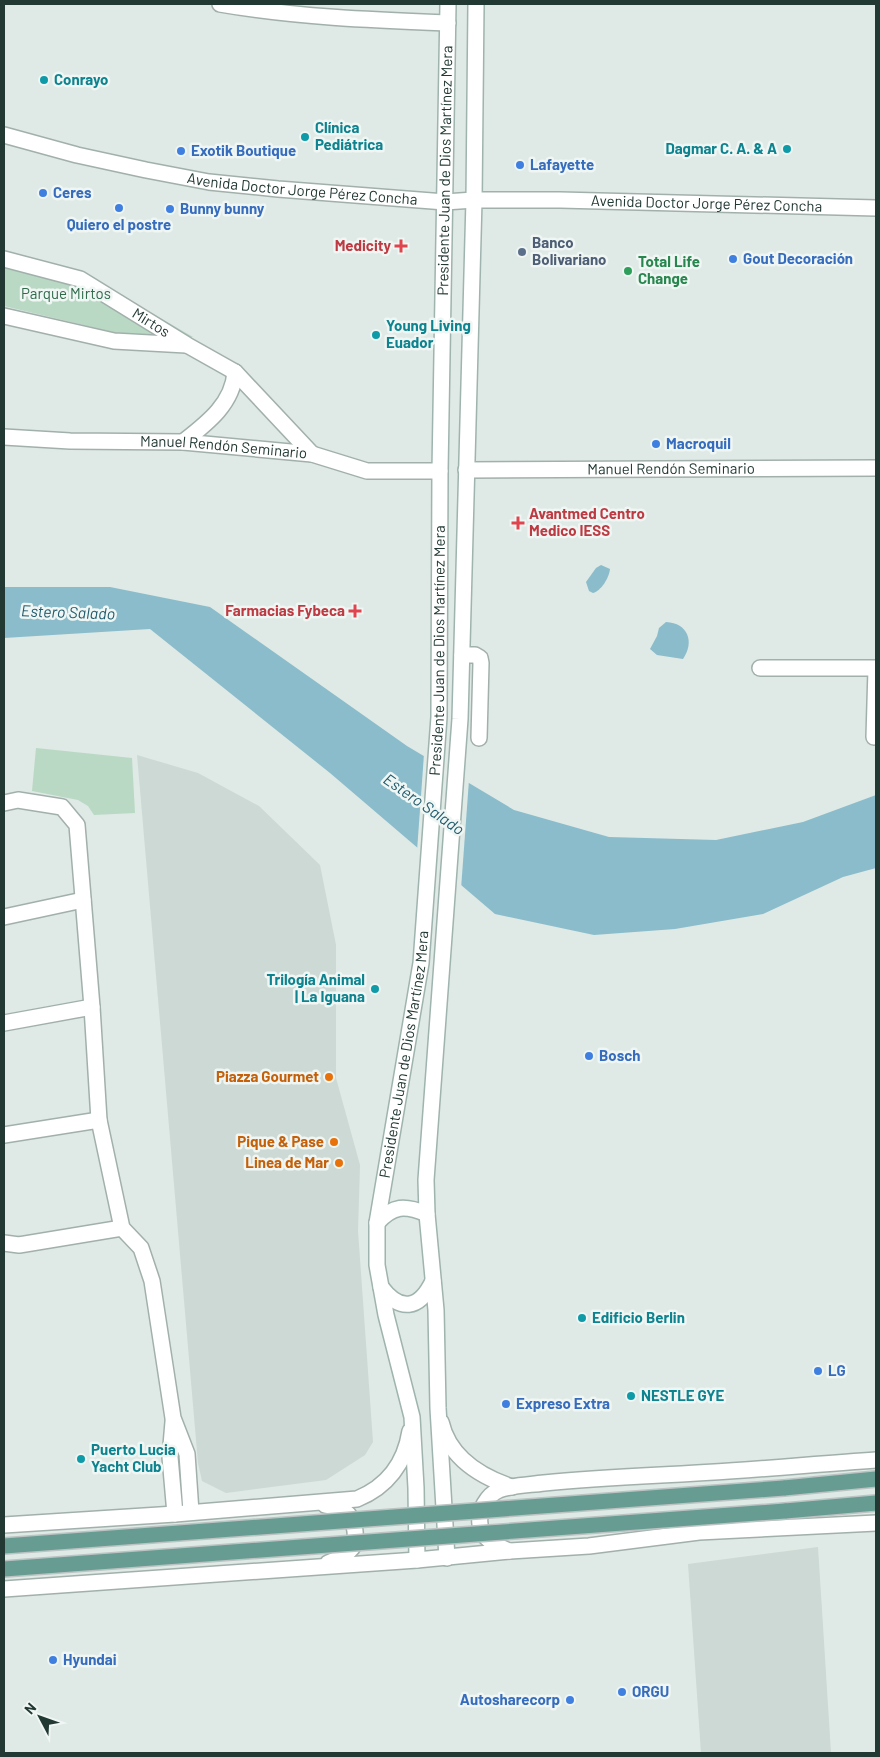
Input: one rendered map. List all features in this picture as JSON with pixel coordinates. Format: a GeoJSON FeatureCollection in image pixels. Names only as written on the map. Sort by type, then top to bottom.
{"type":"FeatureCollection","features":[{"type":"Feature","properties":{"kind":"main road"},"geometry":{"type":"LineString","coordinates":[[4,1546],[784,1488],[876,1479]]}},
{"type":"Feature","properties":{"kind":"main road"},"geometry":{"type":"LineString","coordinates":[[4,1569],[876,1503]]}},
{"type":"Feature","properties":{"kind":"street"},"geometry":{"type":"LineString","coordinates":[[220,4],[253,10],[347,19],[448,24]]}},
{"type":"Feature","properties":{"kind":"street","name":"Presidente Juan de Dios Martínez Mera"},"geometry":{"type":"LineString","coordinates":[[417,1560],[416,1488],[412,1417],[386,1315],[376,1259],[378,1223],[421,963],[439,717],[440,471],[448,4]]}},
{"type":"Feature","properties":{"kind":"street","name":"Presidente Juan de Dios Martínez Mera"},"geometry":{"type":"LineString","coordinates":[[447,1558],[438,1408],[436,1310],[432,1281],[426,1180],[460,719],[474,200],[476,4]]}},
{"type":"Feature","properties":{"kind":"street","name":"Avenida Doctor Jorge Pérez Concha"},"geometry":{"type":"LineString","coordinates":[[4,135],[103,160],[209,182],[278,189],[445,202],[560,200],[876,208]]}},
{"type":"Feature","properties":{"kind":"street","name":"Mirtos"},"geometry":{"type":"LineString","coordinates":[[4,259],[80,279],[187,345],[235,372],[312,454]]}},
{"type":"Feature","properties":{"kind":"street","name":"Mirtos"},"geometry":{"type":"LineString","coordinates":[[4,316],[114,341],[187,345]]}},
{"type":"Feature","properties":{"kind":"street"},"geometry":{"type":"LineString","coordinates":[[182,442],[203,426],[218,411],[231,392],[235,380],[235,372]]}},
{"type":"Feature","properties":{"kind":"street","name":"Manuel Rendón Seminario"},"geometry":{"type":"LineString","coordinates":[[4,437],[79,441],[182,442],[312,454],[367,471],[440,471]]}},
{"type":"Feature","properties":{"kind":"street","name":"Manuel Rendón Seminario"},"geometry":{"type":"LineString","coordinates":[[466,470],[876,468]]}},
{"type":"Feature","properties":{"kind":"street"},"geometry":{"type":"LineString","coordinates":[[462,655],[475,655],[480,658],[481,663],[478,738]]}},
{"type":"Feature","properties":{"kind":"street"},"geometry":{"type":"LineString","coordinates":[[760,668],[876,669],[874,737]]}},
{"type":"Feature","properties":{"kind":"street"},"geometry":{"type":"LineString","coordinates":[[4,803],[18,800],[62,807],[76,825],[92,1007],[99,1120],[122,1228],[141,1248],[152,1281],[173,1418],[187,1454],[191,1512]]}},
{"type":"Feature","properties":{"kind":"street"},"geometry":{"type":"LineString","coordinates":[[4,917],[83,900]]}},
{"type":"Feature","properties":{"kind":"street"},"geometry":{"type":"LineString","coordinates":[[4,1023],[92,1007]]}},
{"type":"Feature","properties":{"kind":"street"},"geometry":{"type":"LineString","coordinates":[[4,1135],[99,1120]]}},
{"type":"Feature","properties":{"kind":"street"},"geometry":{"type":"LineString","coordinates":[[378,1223],[391,1210],[398,1208],[427,1214]]}},
{"type":"Feature","properties":{"kind":"street"},"geometry":{"type":"LineString","coordinates":[[4,1243],[19,1245],[122,1228]]}},
{"type":"Feature","properties":{"kind":"street"},"geometry":{"type":"LineString","coordinates":[[381,1287],[394,1301],[401,1304],[410,1304],[420,1300],[427,1292],[432,1281]]}},
{"type":"Feature","properties":{"kind":"street"},"geometry":{"type":"LineString","coordinates":[[438,1408],[444,1434],[458,1455],[480,1474],[493,1481],[512,1487]]}},
{"type":"Feature","properties":{"kind":"street"},"geometry":{"type":"LineString","coordinates":[[4,1525],[175,1514],[357,1498],[368,1494],[379,1486],[399,1464],[406,1451],[412,1417]]}},
{"type":"Feature","properties":{"kind":"street"},"geometry":{"type":"LineString","coordinates":[[173,1418],[170,1457],[175,1514]]}},
{"type":"Feature","properties":{"kind":"street"},"geometry":{"type":"LineString","coordinates":[[510,1551],[491,1542],[484,1535],[480,1526],[480,1517],[482,1506],[490,1497],[497,1491],[512,1487],[583,1479],[692,1474],[876,1460]]}},
{"type":"Feature","properties":{"kind":"street"},"geometry":{"type":"LineString","coordinates":[[316,1503],[340,1509],[348,1514],[355,1532],[352,1548],[337,1560],[319,1566]]}},
{"type":"Feature","properties":{"kind":"street"},"geometry":{"type":"LineString","coordinates":[[4,1589],[447,1558],[510,1551],[588,1546],[699,1532],[876,1523]]}},
{"type":"Feature","properties":{"kind":"shaded area"},"geometry":{"type":"Polygon","coordinates":[[[137,755],[198,773],[259,806],[320,865],[336,945],[336,1078],[360,1165],[358,1231],[373,1442],[365,1455],[326,1480],[226,1493],[202,1481],[198,1463],[137,755]]]}},
{"type":"Feature","properties":{"kind":"shaded area"},"geometry":{"type":"Polygon","coordinates":[[[818,1547],[831,1753],[701,1753],[688,1564],[818,1547]]]}},
{"type":"Feature","properties":{"kind":"green space","name":"Parque Mirtos"},"geometry":{"type":"Polygon","coordinates":[[[4,254],[81,272],[193,337],[146,340],[4,306],[4,254]]]}},
{"type":"Feature","properties":{"kind":"green space"},"geometry":{"type":"Polygon","coordinates":[[[36,748],[132,758],[135,813],[94,815],[88,806],[78,800],[32,791],[36,748]]]}},
{"type":"Feature","properties":{"kind":"water"},"geometry":{"type":"Polygon","coordinates":[[[601,565],[610,569],[609,573],[602,587],[593,593],[589,591],[586,582],[596,568],[601,565]]]}},
{"type":"Feature","properties":{"kind":"water","name":"Estero Salado"},"geometry":{"type":"Polygon","coordinates":[[[4,587],[110,587],[210,607],[407,746],[514,810],[609,837],[716,840],[803,822],[876,795],[876,868],[843,877],[763,914],[675,929],[594,935],[495,914],[330,773],[150,629],[4,638],[4,587]]]}},
{"type":"Feature","properties":{"kind":"water"},"geometry":{"type":"Polygon","coordinates":[[[666,622],[680,626],[687,634],[689,640],[687,653],[683,659],[657,655],[650,649],[659,628],[666,622]]]}},
{"type":"Feature","properties":{"kind":"pier"},"geometry":{"type":"Polygon","coordinates":[[[424,754],[469,780],[461,889],[417,851],[424,754]]]}},
{"type":"Feature","properties":{"kind":"place","name":"Conrayo"},"geometry":{"type":"Point","coordinates":[44,80]}},
{"type":"Feature","properties":{"kind":"place","name":"Clínica Pediátrica"},"geometry":{"type":"Point","coordinates":[305,137]}},
{"type":"Feature","properties":{"kind":"place","name":"Dagmar C. A. & A"},"geometry":{"type":"Point","coordinates":[787,149]}},
{"type":"Feature","properties":{"kind":"place","name":"Exotik Boutique"},"geometry":{"type":"Point","coordinates":[181,151]}},
{"type":"Feature","properties":{"kind":"place","name":"Lafayette"},"geometry":{"type":"Point","coordinates":[520,165]}},
{"type":"Feature","properties":{"kind":"place","name":"Ceres"},"geometry":{"type":"Point","coordinates":[43,193]}},
{"type":"Feature","properties":{"kind":"place","name":"Quiero el postre"},"geometry":{"type":"Point","coordinates":[119,208]}},
{"type":"Feature","properties":{"kind":"place","name":"Bunny bunny"},"geometry":{"type":"Point","coordinates":[170,209]}},
{"type":"Feature","properties":{"kind":"place","name":"Medicity"},"geometry":{"type":"Point","coordinates":[401,246]}},
{"type":"Feature","properties":{"kind":"place","name":"Banco Bolivariano"},"geometry":{"type":"Point","coordinates":[522,252]}},
{"type":"Feature","properties":{"kind":"place","name":"Gout Decoración"},"geometry":{"type":"Point","coordinates":[733,259]}},
{"type":"Feature","properties":{"kind":"place","name":"Total Life Change"},"geometry":{"type":"Point","coordinates":[628,271]}},
{"type":"Feature","properties":{"kind":"place","name":"Young Living Euador"},"geometry":{"type":"Point","coordinates":[376,335]}},
{"type":"Feature","properties":{"kind":"place","name":"Macroquil"},"geometry":{"type":"Point","coordinates":[656,444]}},
{"type":"Feature","properties":{"kind":"place","name":"Avantmed Centro Medico IESS"},"geometry":{"type":"Point","coordinates":[518,523]}},
{"type":"Feature","properties":{"kind":"place","name":"Farmacias Fybeca"},"geometry":{"type":"Point","coordinates":[355,611]}},
{"type":"Feature","properties":{"kind":"place","name":"Trilogía Animal | La Iguana"},"geometry":{"type":"Point","coordinates":[375,989]}},
{"type":"Feature","properties":{"kind":"place","name":"Bosch"},"geometry":{"type":"Point","coordinates":[589,1056]}},
{"type":"Feature","properties":{"kind":"place","name":"Piazza Gourmet"},"geometry":{"type":"Point","coordinates":[329,1077]}},
{"type":"Feature","properties":{"kind":"place","name":"Pique & Pase"},"geometry":{"type":"Point","coordinates":[334,1142]}},
{"type":"Feature","properties":{"kind":"place","name":"Linea de Mar"},"geometry":{"type":"Point","coordinates":[339,1163]}},
{"type":"Feature","properties":{"kind":"place","name":"Edificio Berlin"},"geometry":{"type":"Point","coordinates":[582,1318]}},
{"type":"Feature","properties":{"kind":"place","name":"LG"},"geometry":{"type":"Point","coordinates":[818,1371]}},
{"type":"Feature","properties":{"kind":"place","name":"NESTLE GYE"},"geometry":{"type":"Point","coordinates":[631,1396]}},
{"type":"Feature","properties":{"kind":"place","name":"Expreso Extra"},"geometry":{"type":"Point","coordinates":[506,1404]}},
{"type":"Feature","properties":{"kind":"place","name":"Puerto Lucia Yacht Club"},"geometry":{"type":"Point","coordinates":[81,1459]}},
{"type":"Feature","properties":{"kind":"place","name":"Hyundai"},"geometry":{"type":"Point","coordinates":[53,1660]}},
{"type":"Feature","properties":{"kind":"place","name":"ORGU"},"geometry":{"type":"Point","coordinates":[622,1692]}},
{"type":"Feature","properties":{"kind":"place","name":"Autosharecorp"},"geometry":{"type":"Point","coordinates":[570,1700]}}]}
